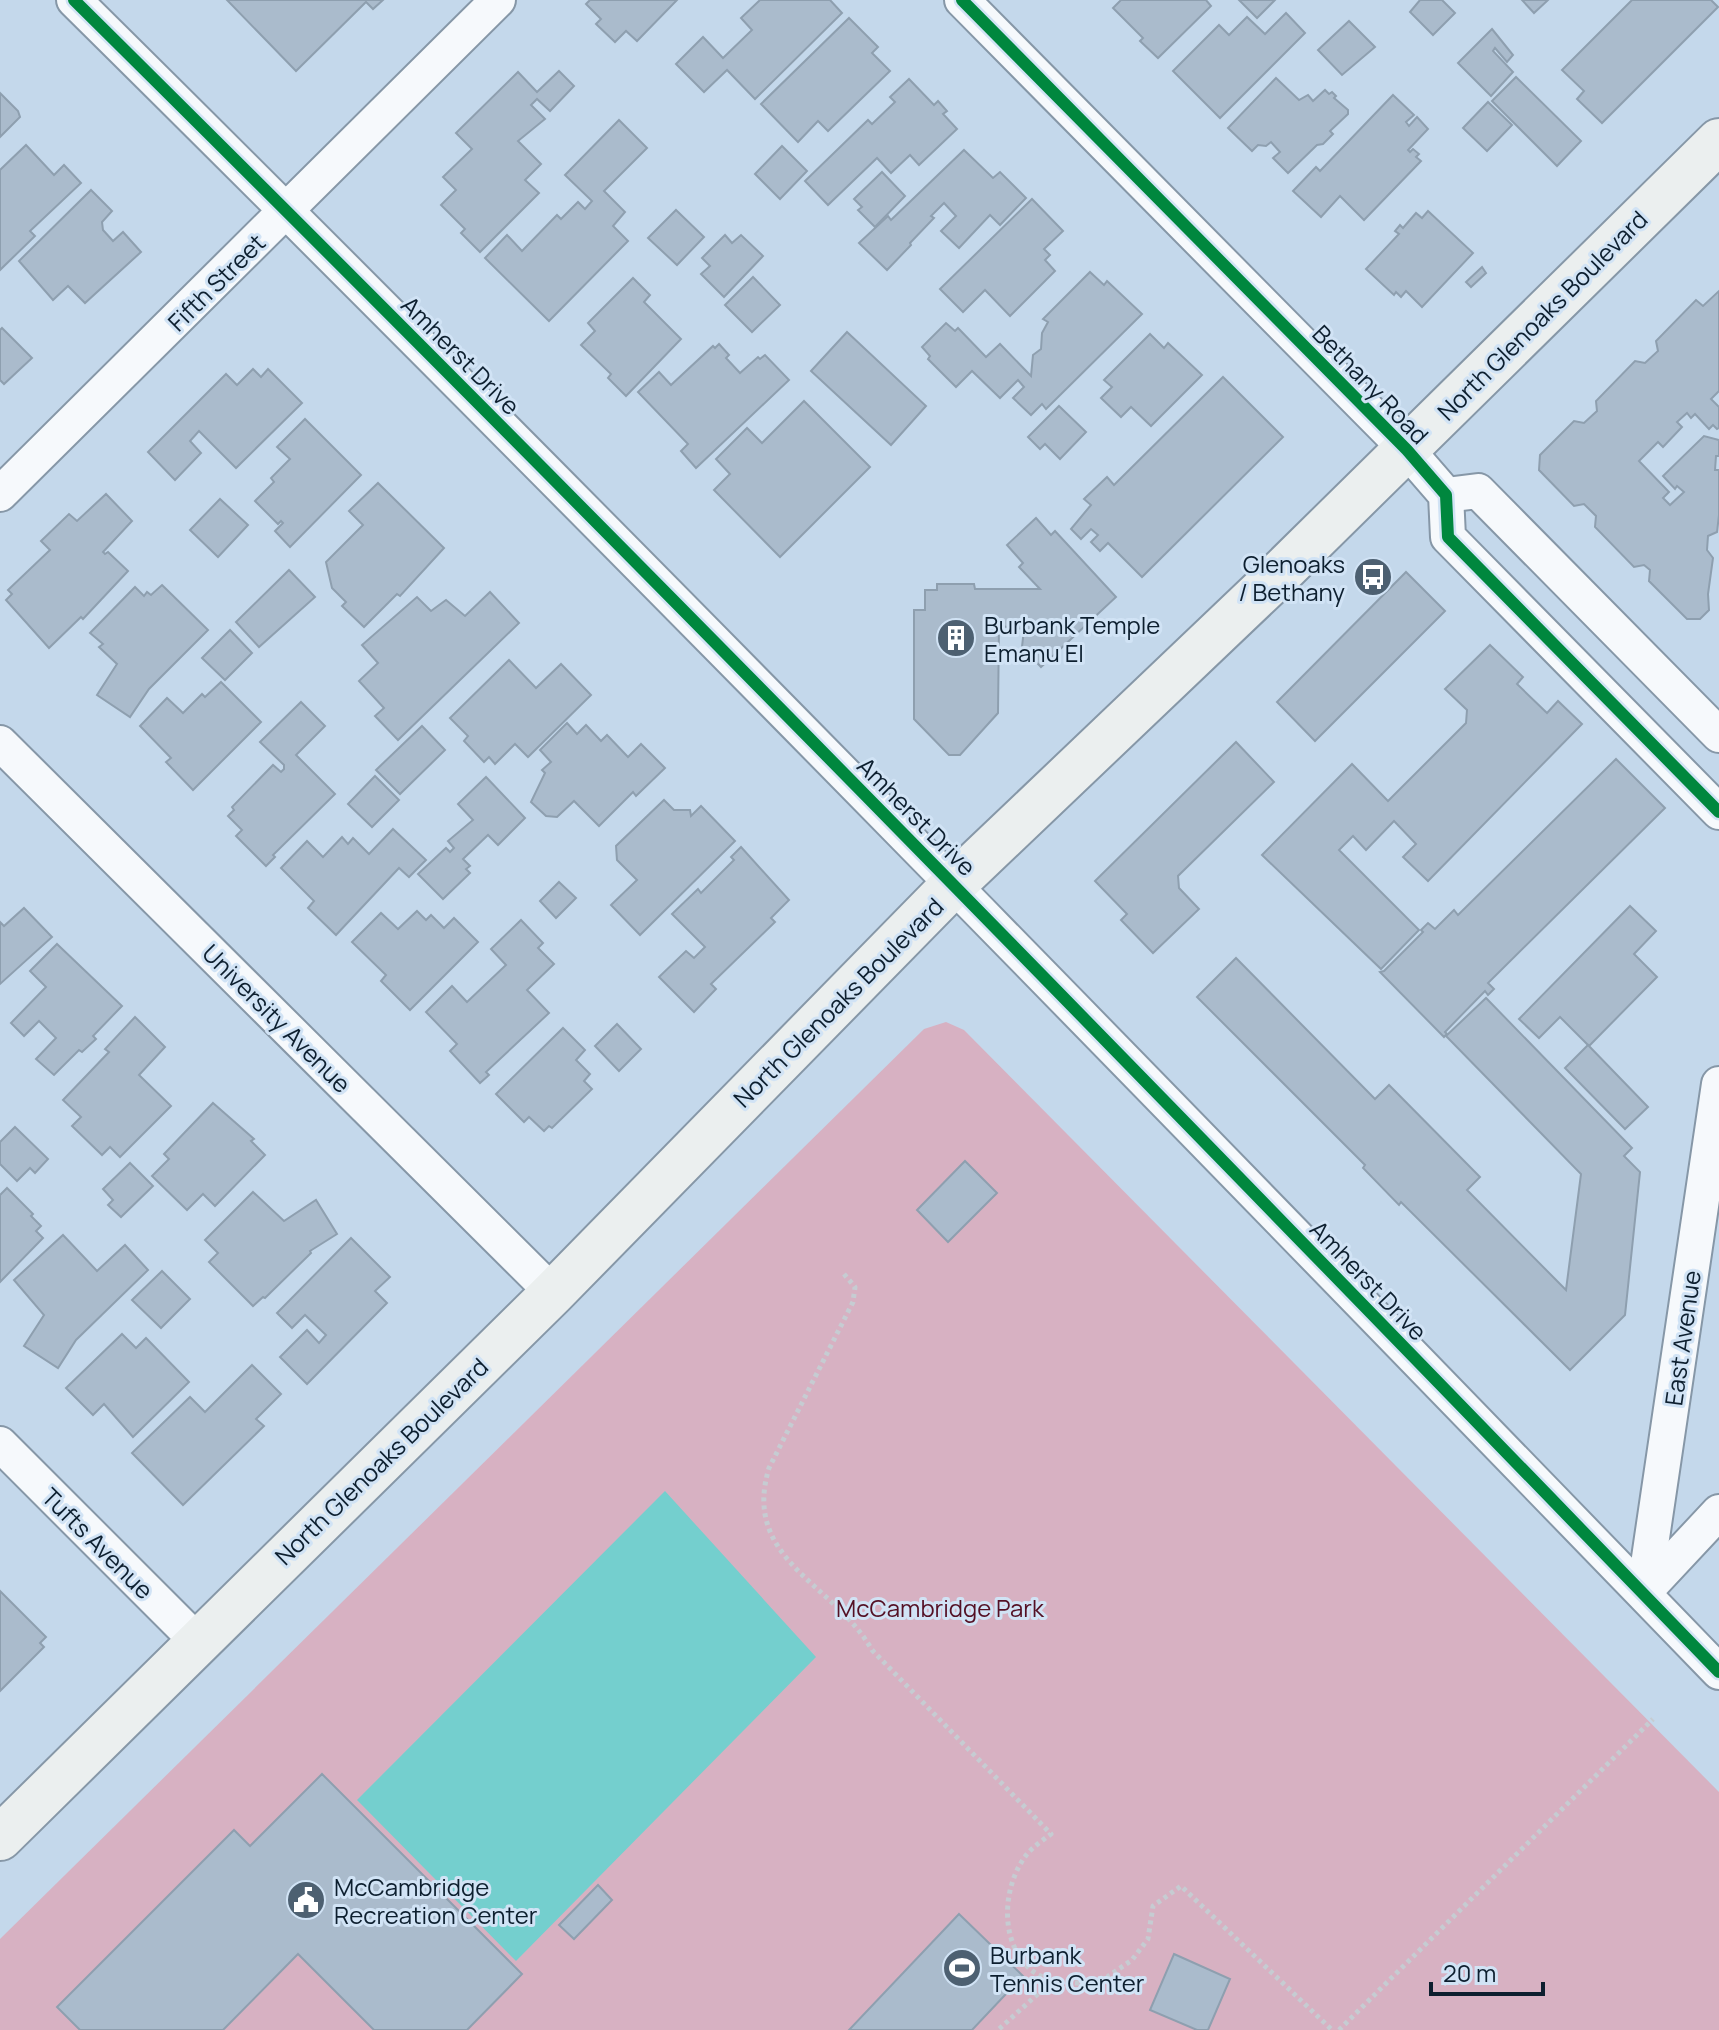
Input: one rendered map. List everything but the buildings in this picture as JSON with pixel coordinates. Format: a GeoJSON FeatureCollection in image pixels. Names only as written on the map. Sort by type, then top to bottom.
{"type":"FeatureCollection","features":[{"type":"Feature","properties":{"kind":"main road","name":"North Glenoaks Boulevard"},"geometry":{"type":"LineString","coordinates":[[0,1838],[553,1293],[953,885],[1407,450],[1719,141]]}},
{"type":"Feature","properties":{"kind":"street","name":"Amherst Drive"},"geometry":{"type":"LineString","coordinates":[[74,0],[288,211],[953,885],[1719,1672]]}},
{"type":"Feature","properties":{"kind":"street","name":"Fifth Street"},"geometry":{"type":"LineString","coordinates":[[0,494],[498,0]]}},
{"type":"Feature","properties":{"kind":"street","name":"Bethany Road"},"geometry":{"type":"LineString","coordinates":[[962,0],[1407,450],[1446,495]]}},
{"type":"Feature","properties":{"kind":"street"},"geometry":{"type":"LineString","coordinates":[[1719,735],[1478,491],[1446,495],[1448,537],[1719,812]]}},
{"type":"Feature","properties":{"kind":"street","name":"University Avenue"},"geometry":{"type":"LineString","coordinates":[[0,743],[553,1293]]}},
{"type":"Feature","properties":{"kind":"street","name":"East Avenue"},"geometry":{"type":"LineString","coordinates":[[1644,1592],[1719,1084]]}},
{"type":"Feature","properties":{"kind":"street","name":"Tufts Avenue"},"geometry":{"type":"LineString","coordinates":[[0,1444],[197,1641]]}},
{"type":"Feature","properties":{"kind":"street"},"geometry":{"type":"LineString","coordinates":[[1644,1592],[1719,1512]]}},
{"type":"Feature","properties":{"kind":"path"},"geometry":{"type":"LineString","coordinates":[[844,1274],[855,1287],[853,1302],[769,1468],[763,1506],[768,1531],[778,1549],[862,1632],[872,1650],[1051,1834],[1027,1853],[1015,1877],[1007,1927],[1017,1951],[1030,1970],[1051,1982],[1078,1983],[1107,1977],[1132,1960],[1148,1939],[1153,1906],[1181,1886],[1332,2030]]}},
{"type":"Feature","properties":{"kind":"path"},"geometry":{"type":"LineString","coordinates":[[1339,2030],[1653,1719]]}},
{"type":"Feature","properties":{"kind":"path"},"geometry":{"type":"LineString","coordinates":[[998,2030],[1051,1982]]}},
{"type":"Feature","properties":{"kind":"green space","name":"McCambridge Park"},"geometry":{"type":"Polygon","coordinates":[[[946,1022],[964,1030],[1719,1792],[1719,2030],[0,2030],[0,1939],[924,1029],[946,1022]]]}},
{"type":"Feature","properties":{"kind":"shaded area"},"geometry":{"type":"Polygon","coordinates":[[[665,1491],[816,1657],[516,1961],[357,1800],[665,1491]]]}},
{"type":"Feature","properties":{"kind":"cycle path"},"geometry":{"type":"LineString","coordinates":[[74,0],[489,414],[901,832],[1719,1672]]}},
{"type":"Feature","properties":{"kind":"cycle path"},"geometry":{"type":"LineString","coordinates":[[962,0],[1407,450],[1446,495],[1448,537],[1719,812]]}},
{"type":"Feature","properties":{"kind":"place","name":"Glenoaks / Bethany"},"geometry":{"type":"Point","coordinates":[1373,577]}},
{"type":"Feature","properties":{"kind":"place","name":"Burbank Temple Emanu El"},"geometry":{"type":"Point","coordinates":[956,638]}},
{"type":"Feature","properties":{"kind":"place","name":"McCambridge Recreation Center"},"geometry":{"type":"Point","coordinates":[306,1900]}},
{"type":"Feature","properties":{"kind":"place","name":"Burbank Tennis Center"},"geometry":{"type":"Point","coordinates":[962,1968]}}]}
